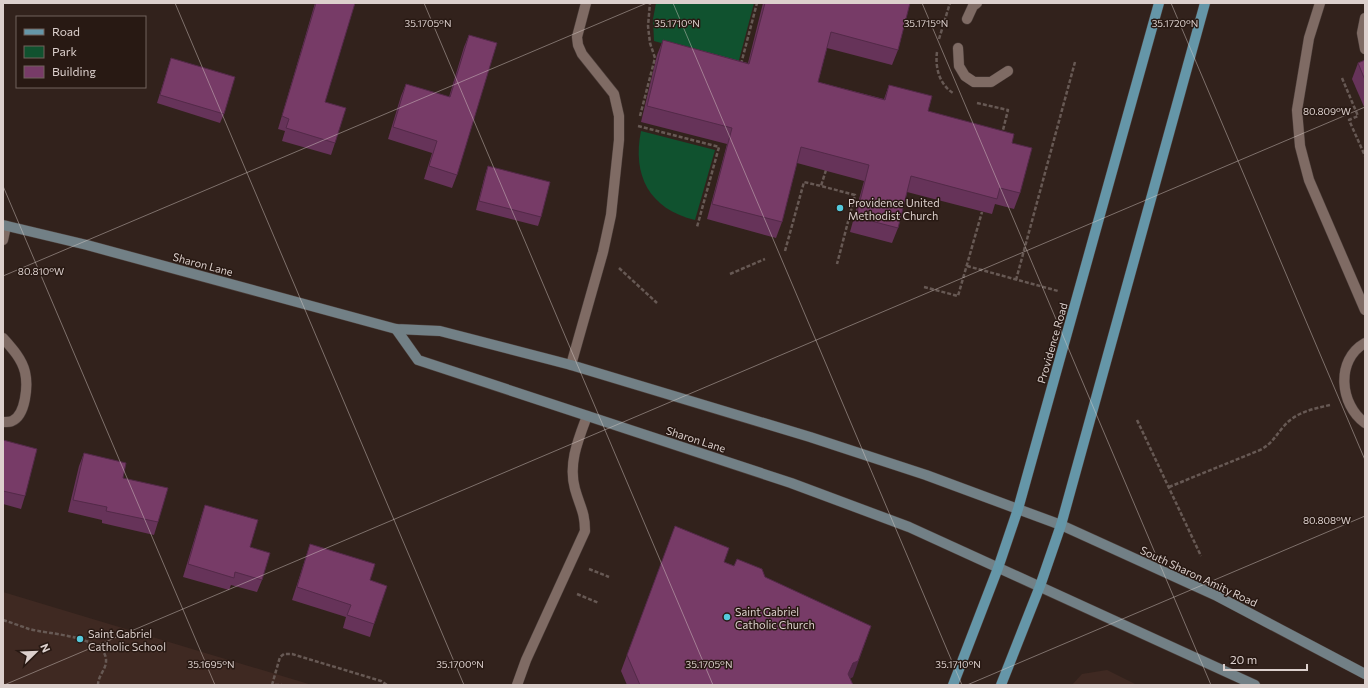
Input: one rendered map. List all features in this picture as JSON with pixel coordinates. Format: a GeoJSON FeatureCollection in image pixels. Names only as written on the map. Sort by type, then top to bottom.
{"type":"FeatureCollection","features":[{"type":"Feature","properties":{"kind":"main road","name":"Providence Road"},"geometry":{"type":"LineString","coordinates":[[953,685],[998,568],[1018,509],[1159,3]]}},
{"type":"Feature","properties":{"kind":"main road"},"geometry":{"type":"LineString","coordinates":[[1001,685],[1040,586],[1061,525],[1205,3]]}},
{"type":"Feature","properties":{"kind":"main road","name":"Sharon Lane"},"geometry":{"type":"LineString","coordinates":[[5,226],[86,245],[396,329],[440,331],[571,365],[818,440],[926,475],[1018,509]]}},
{"type":"Feature","properties":{"kind":"main road","name":"Sharon Lane"},"geometry":{"type":"LineString","coordinates":[[396,329],[418,360],[791,483],[886,519],[998,568]]}},
{"type":"Feature","properties":{"kind":"main road","name":"South Sharon Amity Road"},"geometry":{"type":"LineString","coordinates":[[1018,509],[1061,525],[1217,596],[1365,674]]}},
{"type":"Feature","properties":{"kind":"main road"},"geometry":{"type":"LineString","coordinates":[[998,568],[1255,685]]}},
{"type":"Feature","properties":{"kind":"lane"},"geometry":{"type":"LineString","coordinates":[[571,365],[603,252],[611,215],[620,116],[614,94],[582,54],[578,46],[577,37],[586,3]]}},
{"type":"Feature","properties":{"kind":"lane"},"geometry":{"type":"LineString","coordinates":[[966,19],[972,6],[977,3]]}},
{"type":"Feature","properties":{"kind":"lane"},"geometry":{"type":"LineString","coordinates":[[1320,3],[1309,38],[1297,110],[1300,146],[1309,180],[1365,310]]}},
{"type":"Feature","properties":{"kind":"lane"},"geometry":{"type":"LineString","coordinates":[[1365,18],[1362,33],[1365,49]]}},
{"type":"Feature","properties":{"kind":"lane"},"geometry":{"type":"LineString","coordinates":[[958,48],[959,66],[965,76],[974,82],[991,82],[1008,71]]}},
{"type":"Feature","properties":{"kind":"lane"},"geometry":{"type":"LineString","coordinates":[[3,240],[5,226]]}},
{"type":"Feature","properties":{"kind":"lane"},"geometry":{"type":"LineString","coordinates":[[3,338],[15,350],[25,372],[27,394],[20,414],[13,420],[3,422]]}},
{"type":"Feature","properties":{"kind":"lane"},"geometry":{"type":"LineString","coordinates":[[1365,343],[1351,357],[1345,372],[1344,389],[1349,405],[1365,423]]}},
{"type":"Feature","properties":{"kind":"lane"},"geometry":{"type":"LineString","coordinates":[[517,685],[585,532],[585,516],[575,488],[573,453],[587,416]]}},
{"type":"Feature","properties":{"kind":"path"},"geometry":{"type":"LineString","coordinates":[[650,3],[648,26],[650,43],[655,58],[637,126],[719,146],[697,227]]}},
{"type":"Feature","properties":{"kind":"path"},"geometry":{"type":"LineString","coordinates":[[740,68],[757,3]]}},
{"type":"Feature","properties":{"kind":"path"},"geometry":{"type":"LineString","coordinates":[[1016,280],[1075,62]]}},
{"type":"Feature","properties":{"kind":"path"},"geometry":{"type":"LineString","coordinates":[[1342,78],[1358,116],[1349,120],[1365,156]]}},
{"type":"Feature","properties":{"kind":"path"},"geometry":{"type":"LineString","coordinates":[[821,186],[826,170]]}},
{"type":"Feature","properties":{"kind":"path"},"geometry":{"type":"LineString","coordinates":[[785,251],[804,182],[821,186],[855,195],[836,264]]}},
{"type":"Feature","properties":{"kind":"path"},"geometry":{"type":"LineString","coordinates":[[924,288],[958,296],[982,212]]}},
{"type":"Feature","properties":{"kind":"path"},"geometry":{"type":"LineString","coordinates":[[603,252],[657,303]]}},
{"type":"Feature","properties":{"kind":"path"},"geometry":{"type":"LineString","coordinates":[[730,274],[765,259]]}},
{"type":"Feature","properties":{"kind":"path"},"geometry":{"type":"LineString","coordinates":[[967,266],[1061,292]]}},
{"type":"Feature","properties":{"kind":"path"},"geometry":{"type":"LineString","coordinates":[[1168,487],[1260,450],[1273,442],[1292,418],[1302,413],[1334,404]]}},
{"type":"Feature","properties":{"kind":"path"},"geometry":{"type":"LineString","coordinates":[[1137,420],[1202,556]]}},
{"type":"Feature","properties":{"kind":"path"},"geometry":{"type":"LineString","coordinates":[[560,587],[599,603]]}},
{"type":"Feature","properties":{"kind":"path"},"geometry":{"type":"LineString","coordinates":[[3,620],[30,629],[77,638],[95,645],[103,652],[106,658],[106,664],[98,678],[98,685]]}},
{"type":"Feature","properties":{"kind":"path"},"geometry":{"type":"LineString","coordinates":[[272,685],[280,657],[284,654],[292,654],[381,681],[387,685]]}},
{"type":"Feature","properties":{"kind":"path"},"geometry":{"type":"LineString","coordinates":[[275,685],[282,685]]}},
{"type":"Feature","properties":{"kind":"shaded area","name":"Saint Gabriel Catholic School"},"geometry":{"type":"Polygon","coordinates":[[[3,592],[312,685],[3,685],[3,592]]]}},
{"type":"Feature","properties":{"kind":"shaded area"},"geometry":{"type":"Polygon","coordinates":[[[1107,670],[1137,685],[1072,685],[1082,674],[1107,670]]]}},
{"type":"Feature","properties":{"kind":"green space"},"geometry":{"type":"Polygon","coordinates":[[[656,3],[754,3],[738,64],[654,41],[653,19],[656,3]]]}},
{"type":"Feature","properties":{"kind":"green space"},"geometry":{"type":"Polygon","coordinates":[[[641,131],[715,150],[695,220],[679,215],[666,208],[655,199],[647,188],[642,176],[639,162],[641,131]]]}},
{"type":"Feature","properties":{"kind":"building"},"geometry":{"type":"Polygon","coordinates":[[[316,3],[355,3],[325,102],[346,108],[335,143],[286,128],[289,119],[282,116],[316,3]]]}},
{"type":"Feature","properties":{"kind":"building"},"geometry":{"type":"Polygon","coordinates":[[[765,3],[910,3],[898,50],[831,32],[818,82],[885,100],[889,85],[932,96],[928,111],[1014,134],[1012,143],[1032,148],[1020,193],[1000,188],[997,199],[911,176],[898,228],[856,217],[869,165],[801,147],[782,222],[712,204],[732,128],[647,106],[663,40],[749,64],[765,3]]]}},
{"type":"Feature","properties":{"kind":"building"},"geometry":{"type":"Polygon","coordinates":[[[469,35],[497,43],[457,175],[429,166],[437,141],[393,127],[406,84],[450,97],[469,35]]]}},
{"type":"Feature","properties":{"kind":"building"},"geometry":{"type":"Polygon","coordinates":[[[171,58],[235,77],[224,114],[160,95],[171,58]]]}},
{"type":"Feature","properties":{"kind":"building"},"geometry":{"type":"Polygon","coordinates":[[[1365,60],[1365,80],[1358,63],[1365,60]]]}},
{"type":"Feature","properties":{"kind":"building"},"geometry":{"type":"Polygon","coordinates":[[[488,166],[550,182],[541,217],[479,201],[488,166]]]}},
{"type":"Feature","properties":{"kind":"building"},"geometry":{"type":"Polygon","coordinates":[[[3,440],[37,449],[25,496],[3,491],[3,440]]]}},
{"type":"Feature","properties":{"kind":"building"},"geometry":{"type":"Polygon","coordinates":[[[84,453],[126,463],[123,478],[168,488],[158,522],[106,511],[107,507],[73,500],[84,453]]]}},
{"type":"Feature","properties":{"kind":"building"},"geometry":{"type":"Polygon","coordinates":[[[205,505],[258,520],[250,547],[270,553],[262,580],[235,572],[234,578],[188,564],[205,505]]]}},
{"type":"Feature","properties":{"kind":"building","name":"Saint Gabriel Catholic Church"},"geometry":{"type":"Polygon","coordinates":[[[675,526],[729,548],[724,562],[734,566],[737,559],[762,569],[765,577],[871,626],[858,661],[853,663],[848,674],[853,685],[640,685],[627,655],[675,526]]]}},
{"type":"Feature","properties":{"kind":"building"},"geometry":{"type":"Polygon","coordinates":[[[310,544],[375,564],[370,580],[387,586],[374,624],[347,615],[351,605],[297,587],[310,544]]]}},
{"type":"Feature","properties":{"kind":"place","name":"Providence United Methodist Church"},"geometry":{"type":"Point","coordinates":[840,208]}},
{"type":"Feature","properties":{"kind":"place","name":"Saint Gabriel Catholic Church"},"geometry":{"type":"Point","coordinates":[727,617]}},
{"type":"Feature","properties":{"kind":"place","name":"Saint Gabriel Catholic School"},"geometry":{"type":"Point","coordinates":[80,639]}}]}
